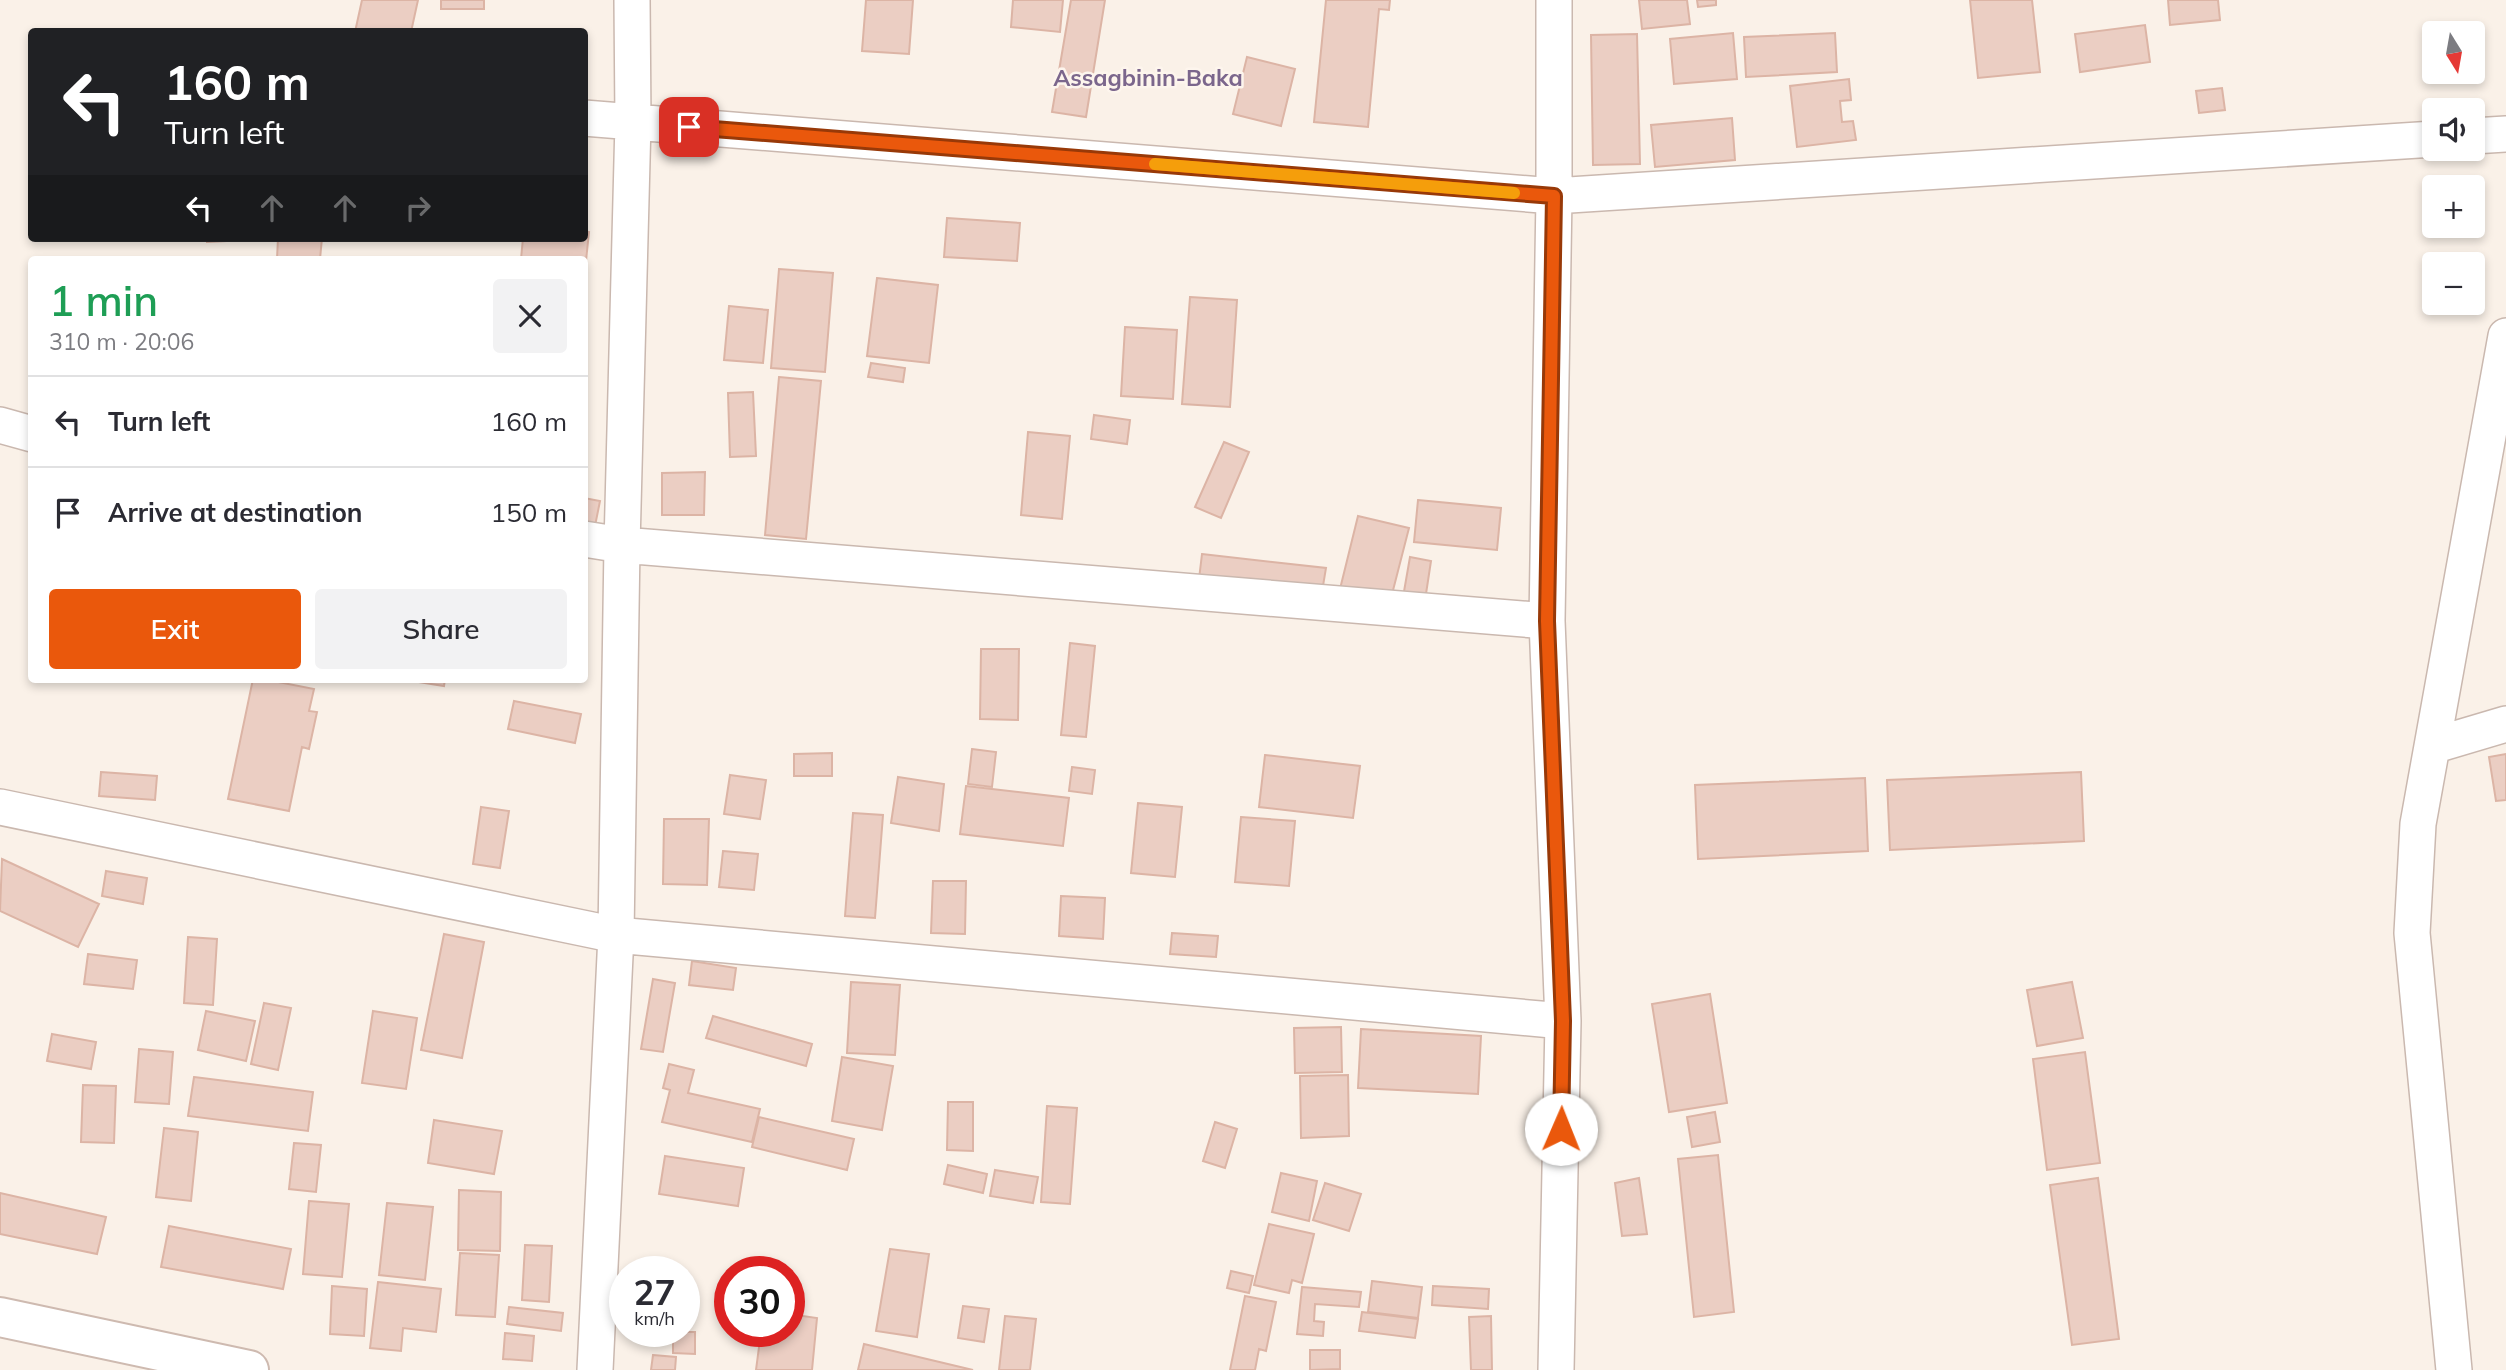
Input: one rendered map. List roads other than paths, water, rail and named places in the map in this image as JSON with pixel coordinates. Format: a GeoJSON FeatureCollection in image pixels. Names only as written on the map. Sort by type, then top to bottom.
{"type":"FeatureCollection","features":[{"type":"Feature","properties":{"kind":"street"},"geometry":{"type":"LineString","coordinates":[[595,1370],[616,935],[622,544],[634,122],[632,0]]}},
{"type":"Feature","properties":{"kind":"street"},"geometry":{"type":"LineString","coordinates":[[1554,0],[1554,196],[1547,621],[1563,1021],[1556,1370]]}},
{"type":"Feature","properties":{"kind":"street"},"geometry":{"type":"LineString","coordinates":[[588,118],[1554,196],[2422,140]]}},
{"type":"Feature","properties":{"kind":"street"},"geometry":{"type":"LineString","coordinates":[[2485,135],[2506,134]]}},
{"type":"Feature","properties":{"kind":"street"},"geometry":{"type":"LineString","coordinates":[[2454,1370],[2412,933],[2418,824],[2506,336]]}},
{"type":"Feature","properties":{"kind":"street"},"geometry":{"type":"LineString","coordinates":[[0,425],[28,434]]}},
{"type":"Feature","properties":{"kind":"street"},"geometry":{"type":"LineString","coordinates":[[588,540],[1547,621]]}},
{"type":"Feature","properties":{"kind":"street"},"geometry":{"type":"LineString","coordinates":[[2432,746],[2506,724]]}},
{"type":"Feature","properties":{"kind":"street"},"geometry":{"type":"LineString","coordinates":[[0,807],[616,935],[1563,1021]]}},
{"type":"Feature","properties":{"kind":"street"},"geometry":{"type":"LineString","coordinates":[[0,1317],[249,1370]]}},
{"type":"Feature","properties":{"kind":"district","name":"Assagbinin-Baka"},"geometry":{"type":"Point","coordinates":[1148,78]}}]}
